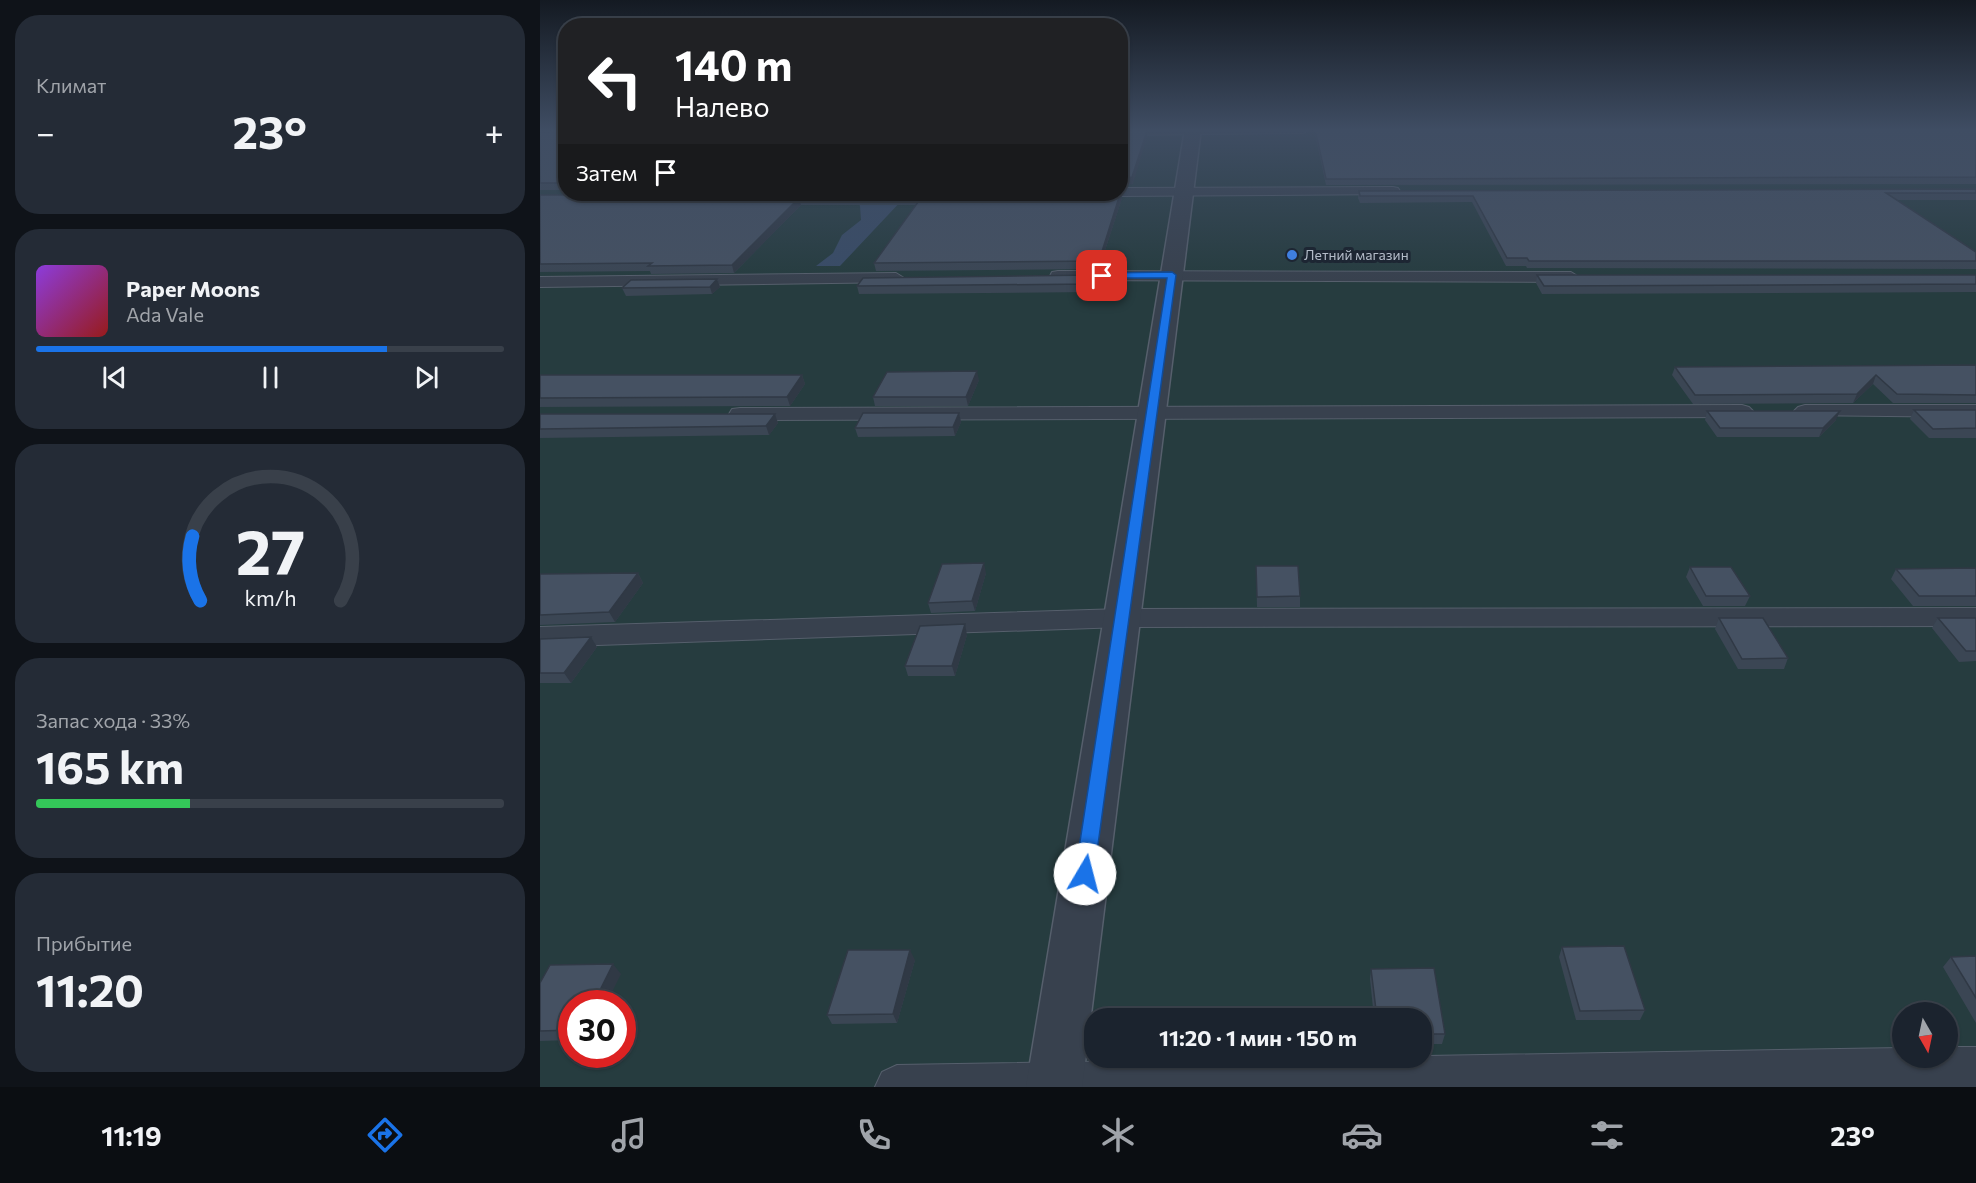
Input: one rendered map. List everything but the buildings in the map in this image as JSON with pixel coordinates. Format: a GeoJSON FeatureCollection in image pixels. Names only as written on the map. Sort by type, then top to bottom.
{"type":"FeatureCollection","features":[{"type":"Feature","properties":{"kind":"street"},"geometry":{"type":"LineString","coordinates":[[1054,1085],[1186,180]]}},
{"type":"Feature","properties":{"kind":"lane"},"geometry":{"type":"LineString","coordinates":[[1128,192],[1408,191]]}},
{"type":"Feature","properties":{"kind":"lane"},"geometry":{"type":"LineString","coordinates":[[1041,276],[1587,277]]}},
{"type":"Feature","properties":{"kind":"lane"},"geometry":{"type":"LineString","coordinates":[[540,282],[910,278]]}},
{"type":"Feature","properties":{"kind":"lane"},"geometry":{"type":"LineString","coordinates":[[720,414],[1761,411]]}},
{"type":"Feature","properties":{"kind":"lane"},"geometry":{"type":"LineString","coordinates":[[1785,411],[1976,411]]}},
{"type":"Feature","properties":{"kind":"lane"},"geometry":{"type":"LineString","coordinates":[[540,637],[1122,618],[1976,617]]}},
{"type":"Feature","properties":{"kind":"lane"},"geometry":{"type":"LineString","coordinates":[[897,1087],[1976,1068]]}},
{"type":"Feature","properties":{"kind":"green space"},"geometry":{"type":"Polygon","coordinates":[[[540,180],[558,180],[558,201],[1128,201],[1128,180],[1976,180],[1976,1087],[540,1087],[540,180]]]}},
{"type":"Feature","properties":{"kind":"water"},"geometry":{"type":"Polygon","coordinates":[[[858,201],[901,201],[840,266],[816,266],[833,253],[842,235],[861,220],[858,201]]]}},
{"type":"Feature","properties":{"kind":"place","name":"Летний магазин"},"geometry":{"type":"Point","coordinates":[1292,255]}},
{"type":"Feature","properties":{"kind":"route"},"geometry":{"type":"LineString","coordinates":[[1085,874],[1172,275],[1102,276]]}}]}
